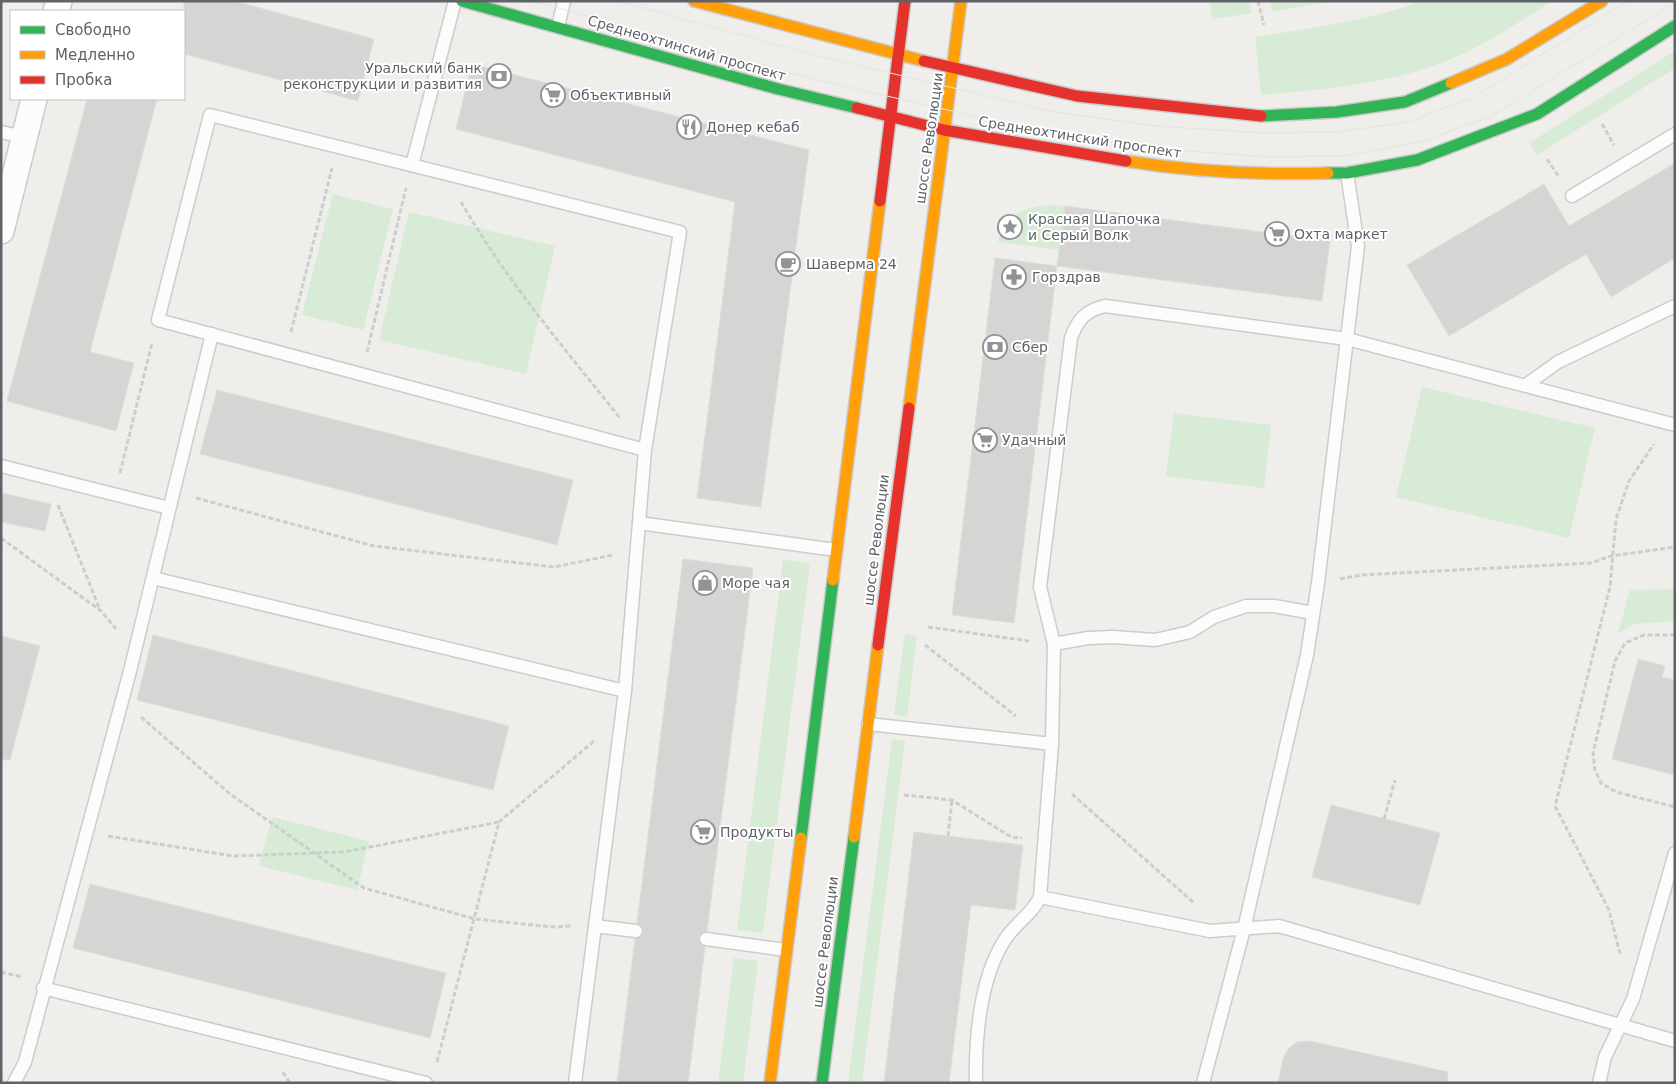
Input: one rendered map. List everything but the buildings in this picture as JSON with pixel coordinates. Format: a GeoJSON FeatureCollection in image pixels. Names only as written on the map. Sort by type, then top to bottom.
{"type":"FeatureCollection","features":[{"type":"Feature","properties":{"kind":"main road","name":"Среднеохтинский проспект"},"geometry":{"type":"LineString","coordinates":[[462,1],[770,87],[944,130],[1158,166],[1262,175],[1347,173],[1417,160],[1537,114],[1675,26]]}},
{"type":"Feature","properties":{"kind":"main road"},"geometry":{"type":"LineString","coordinates":[[694,1],[898,55],[1077,96],[1258,116],[1337,112],[1405,102],[1507,59],[1602,1]]}},
{"type":"Feature","properties":{"kind":"main road"},"geometry":{"type":"LineString","coordinates":[[770,1083],[905,1]]}},
{"type":"Feature","properties":{"kind":"main road","name":"шоссе Революции"},"geometry":{"type":"LineString","coordinates":[[822,1083],[962,1]]}},
{"type":"Feature","properties":{"kind":"street"},"geometry":{"type":"LineString","coordinates":[[1,231],[13,135],[33,100]]}},
{"type":"Feature","properties":{"kind":"lane"},"geometry":{"type":"LineString","coordinates":[[412,165],[455,1]]}},
{"type":"Feature","properties":{"kind":"lane"},"geometry":{"type":"LineString","coordinates":[[558,27],[564,1]]}},
{"type":"Feature","properties":{"kind":"lane"},"geometry":{"type":"LineString","coordinates":[[575,1083],[625,691],[645,450],[680,232],[210,115],[158,320],[645,450]]}},
{"type":"Feature","properties":{"kind":"lane"},"geometry":{"type":"LineString","coordinates":[[1572,196],[1675,134]]}},
{"type":"Feature","properties":{"kind":"lane"},"geometry":{"type":"LineString","coordinates":[[1203,1083],[1244,929],[1286,751],[1314,613],[1358,246],[1347,173]]}},
{"type":"Feature","properties":{"kind":"lane"},"geometry":{"type":"LineString","coordinates":[[976,1083],[976,1061],[984,988],[1004,940],[1036,907],[1040,897],[1052,744],[1054,644],[1040,587],[1070,338],[1077,321],[1089,310],[1105,306],[1347,339],[1526,384],[1672,424]]}},
{"type":"Feature","properties":{"kind":"lane"},"geometry":{"type":"LineString","coordinates":[[1526,384],[1558,362],[1675,306]]}},
{"type":"Feature","properties":{"kind":"lane"},"geometry":{"type":"LineString","coordinates":[[14,1083],[25,1062],[43,988],[121,700],[153,578],[212,334]]}},
{"type":"Feature","properties":{"kind":"lane"},"geometry":{"type":"LineString","coordinates":[[1,466],[169,508]]}},
{"type":"Feature","properties":{"kind":"lane"},"geometry":{"type":"LineString","coordinates":[[639,523],[836,550]]}},
{"type":"Feature","properties":{"kind":"lane"},"geometry":{"type":"LineString","coordinates":[[153,578],[625,691]]}},
{"type":"Feature","properties":{"kind":"lane"},"geometry":{"type":"LineString","coordinates":[[1054,644],[1088,638],[1113,637],[1155,640],[1190,632],[1214,617],[1246,606],[1274,606],[1314,613]]}},
{"type":"Feature","properties":{"kind":"lane"},"geometry":{"type":"LineString","coordinates":[[868,724],[1052,744]]}},
{"type":"Feature","properties":{"kind":"lane"},"geometry":{"type":"LineString","coordinates":[[1599,1083],[1605,1057],[1633,999],[1675,852]]}},
{"type":"Feature","properties":{"kind":"lane"},"geometry":{"type":"LineString","coordinates":[[1040,897],[1210,931],[1279,926],[1675,1041]]}},
{"type":"Feature","properties":{"kind":"lane"},"geometry":{"type":"LineString","coordinates":[[595,926],[636,931]]}},
{"type":"Feature","properties":{"kind":"lane"},"geometry":{"type":"LineString","coordinates":[[706,939],[786,950]]}},
{"type":"Feature","properties":{"kind":"lane"},"geometry":{"type":"LineString","coordinates":[[43,988],[426,1083]]}},
{"type":"Feature","properties":{"kind":"path"},"geometry":{"type":"LineString","coordinates":[[1258,1],[1264,25]]}},
{"type":"Feature","properties":{"kind":"path"},"geometry":{"type":"LineString","coordinates":[[286,354],[338,147]]}},
{"type":"Feature","properties":{"kind":"path"},"geometry":{"type":"LineString","coordinates":[[361,374],[412,165]]}},
{"type":"Feature","properties":{"kind":"path"},"geometry":{"type":"LineString","coordinates":[[444,173],[485,243],[507,274],[645,450]]}},
{"type":"Feature","properties":{"kind":"path"},"geometry":{"type":"LineString","coordinates":[[114,494],[158,320]]}},
{"type":"Feature","properties":{"kind":"path"},"geometry":{"type":"LineString","coordinates":[[1633,999],[1609,910],[1555,806],[1610,587],[1611,556],[1616,519],[1629,482],[1642,458],[1672,424]]}},
{"type":"Feature","properties":{"kind":"path"},"geometry":{"type":"LineString","coordinates":[[1,538],[100,611],[46,476]]}},
{"type":"Feature","properties":{"kind":"path"},"geometry":{"type":"LineString","coordinates":[[173,492],[374,546],[554,567],[636,551]]}},
{"type":"Feature","properties":{"kind":"path"},"geometry":{"type":"LineString","coordinates":[[1318,583],[1361,575],[1591,563],[1611,556],[1675,547]]}},
{"type":"Feature","properties":{"kind":"path"},"geometry":{"type":"LineString","coordinates":[[928,627],[1054,644]]}},
{"type":"Feature","properties":{"kind":"path"},"geometry":{"type":"LineString","coordinates":[[1675,635],[1644,635],[1625,643],[1615,662],[1593,753],[1595,770],[1601,783],[1616,792],[1675,807]]}},
{"type":"Feature","properties":{"kind":"path"},"geometry":{"type":"LineString","coordinates":[[925,645],[1052,744]]}},
{"type":"Feature","properties":{"kind":"path"},"geometry":{"type":"LineString","coordinates":[[121,700],[230,794],[364,888],[475,919],[553,927],[595,926]]}},
{"type":"Feature","properties":{"kind":"path"},"geometry":{"type":"LineString","coordinates":[[85,832],[233,856],[344,852],[499,822],[622,717]]}},
{"type":"Feature","properties":{"kind":"path"},"geometry":{"type":"LineString","coordinates":[[1049,774],[1224,930]]}},
{"type":"Feature","properties":{"kind":"path"},"geometry":{"type":"LineString","coordinates":[[1384,819],[1395,780]]}},
{"type":"Feature","properties":{"kind":"path"},"geometry":{"type":"LineString","coordinates":[[904,795],[952,800],[1011,837],[1044,840]]}},
{"type":"Feature","properties":{"kind":"path"},"geometry":{"type":"LineString","coordinates":[[948,836],[952,800]]}},
{"type":"Feature","properties":{"kind":"path"},"geometry":{"type":"LineString","coordinates":[[437,1064],[499,822]]}},
{"type":"Feature","properties":{"kind":"green space"},"geometry":{"type":"Polygon","coordinates":[[[1209,1],[1249,1],[1252,13],[1213,19],[1209,1]]]}},
{"type":"Feature","properties":{"kind":"green space"},"geometry":{"type":"Polygon","coordinates":[[[1270,1],[1333,1],[1272,12],[1270,1]]]}},
{"type":"Feature","properties":{"kind":"green space"},"geometry":{"type":"Polygon","coordinates":[[[1423,1],[1552,1],[1481,45],[1433,66],[1360,84],[1261,95],[1255,37],[1361,19],[1423,1]]]}},
{"type":"Feature","properties":{"kind":"green space"},"geometry":{"type":"Polygon","coordinates":[[[1675,51],[1675,68],[1537,155],[1529,143],[1675,51]]]}},
{"type":"Feature","properties":{"kind":"green space"},"geometry":{"type":"Polygon","coordinates":[[[333,194],[393,209],[363,330],[302,315],[333,194]]]}},
{"type":"Feature","properties":{"kind":"green space"},"geometry":{"type":"Polygon","coordinates":[[[1050,205],[1065,206],[1059,250],[998,242],[1005,225],[1017,214],[1024,210],[1050,205]]]}},
{"type":"Feature","properties":{"kind":"green space"},"geometry":{"type":"Polygon","coordinates":[[[409,212],[555,246],[526,374],[379,340],[409,212]]]}},
{"type":"Feature","properties":{"kind":"green space"},"geometry":{"type":"Polygon","coordinates":[[[1422,387],[1595,428],[1569,538],[1396,497],[1422,387]]]}},
{"type":"Feature","properties":{"kind":"green space"},"geometry":{"type":"Polygon","coordinates":[[[1174,413],[1271,425],[1264,488],[1166,476],[1174,413]]]}},
{"type":"Feature","properties":{"kind":"green space"},"geometry":{"type":"Polygon","coordinates":[[[783,560],[810,563],[763,933],[737,930],[783,560]]]}},
{"type":"Feature","properties":{"kind":"green space"},"geometry":{"type":"Polygon","coordinates":[[[1675,589],[1675,621],[1635,624],[1618,633],[1630,590],[1675,589]]]}},
{"type":"Feature","properties":{"kind":"green space"},"geometry":{"type":"Polygon","coordinates":[[[905,634],[917,636],[907,717],[894,715],[905,634]]]}},
{"type":"Feature","properties":{"kind":"green space"},"geometry":{"type":"Polygon","coordinates":[[[892,739],[905,741],[862,1083],[848,1083],[892,739]]]}},
{"type":"Feature","properties":{"kind":"green space"},"geometry":{"type":"Polygon","coordinates":[[[272,817],[369,841],[357,890],[259,866],[272,817]]]}},
{"type":"Feature","properties":{"kind":"green space"},"geometry":{"type":"Polygon","coordinates":[[[734,958],[758,961],[743,1083],[718,1083],[734,958]]]}},
{"type":"Feature","properties":{"kind":"tram line"},"geometry":{"type":"LineString","coordinates":[[533,1],[813,79],[1056,135],[1150,148],[1267,157],[1343,156],[1420,142],[1490,117],[1675,3]]}},
{"type":"Feature","properties":{"kind":"tram line"},"geometry":{"type":"LineString","coordinates":[[618,1],[814,55],[1055,112],[1156,126],[1264,133],[1336,132],[1408,122],[1474,97],[1628,1]]}},
{"type":"Feature","properties":{"kind":"traffic: fast"},"geometry":{"type":"LineString","coordinates":[[462,1],[778,89],[857,108]]}},
{"type":"Feature","properties":{"kind":"traffic: fast"},"geometry":{"type":"LineString","coordinates":[[1328,173],[1347,173],[1417,160],[1537,114],[1675,26]]}},
{"type":"Feature","properties":{"kind":"traffic: fast"},"geometry":{"type":"LineString","coordinates":[[1261,116],[1337,112],[1405,102],[1451,83]]}},
{"type":"Feature","properties":{"kind":"traffic: fast"},"geometry":{"type":"LineString","coordinates":[[801,838],[833,580]]}},
{"type":"Feature","properties":{"kind":"traffic: fast"},"geometry":{"type":"LineString","coordinates":[[822,1083],[854,837]]}},
{"type":"Feature","properties":{"kind":"traffic: slow"},"geometry":{"type":"LineString","coordinates":[[694,1],[924,61]]}},
{"type":"Feature","properties":{"kind":"traffic: slow"},"geometry":{"type":"LineString","coordinates":[[909,408],[961,1]]}},
{"type":"Feature","properties":{"kind":"traffic: slow"},"geometry":{"type":"LineString","coordinates":[[1451,83],[1507,59],[1602,1]]}},
{"type":"Feature","properties":{"kind":"traffic: slow"},"geometry":{"type":"LineString","coordinates":[[1126,161],[1176,168],[1227,172],[1277,174],[1328,173]]}},
{"type":"Feature","properties":{"kind":"traffic: slow"},"geometry":{"type":"LineString","coordinates":[[833,580],[880,201]]}},
{"type":"Feature","properties":{"kind":"traffic: slow"},"geometry":{"type":"LineString","coordinates":[[854,837],[878,645]]}},
{"type":"Feature","properties":{"kind":"traffic: slow"},"geometry":{"type":"LineString","coordinates":[[770,1083],[801,838]]}},
{"type":"Feature","properties":{"kind":"traffic: jam"},"geometry":{"type":"LineString","coordinates":[[880,201],[905,1]]}},
{"type":"Feature","properties":{"kind":"traffic: jam"},"geometry":{"type":"LineString","coordinates":[[924,61],[1077,96],[1261,116]]}},
{"type":"Feature","properties":{"kind":"traffic: jam"},"geometry":{"type":"LineString","coordinates":[[857,108],[944,130],[1126,161]]}},
{"type":"Feature","properties":{"kind":"traffic: jam"},"geometry":{"type":"LineString","coordinates":[[878,645],[909,408]]}},
{"type":"Feature","properties":{"kind":"place","name":"Уральский банк реконструкции и развития"},"geometry":{"type":"Point","coordinates":[499,76]}},
{"type":"Feature","properties":{"kind":"place","name":"Объективный"},"geometry":{"type":"Point","coordinates":[553,95]}},
{"type":"Feature","properties":{"kind":"place","name":"Донер кебаб"},"geometry":{"type":"Point","coordinates":[689,127]}},
{"type":"Feature","properties":{"kind":"place","name":"Красная Шапочка и Серый Волк"},"geometry":{"type":"Point","coordinates":[1010,227]}},
{"type":"Feature","properties":{"kind":"place","name":"Охта маркет"},"geometry":{"type":"Point","coordinates":[1277,234]}},
{"type":"Feature","properties":{"kind":"place","name":"Шаверма 24"},"geometry":{"type":"Point","coordinates":[788,264]}},
{"type":"Feature","properties":{"kind":"place","name":"Горздрав"},"geometry":{"type":"Point","coordinates":[1014,277]}},
{"type":"Feature","properties":{"kind":"place","name":"Сбер"},"geometry":{"type":"Point","coordinates":[995,347]}},
{"type":"Feature","properties":{"kind":"place","name":"Удачный"},"geometry":{"type":"Point","coordinates":[985,440]}},
{"type":"Feature","properties":{"kind":"place","name":"Море чая"},"geometry":{"type":"Point","coordinates":[705,583]}},
{"type":"Feature","properties":{"kind":"place","name":"Продукты"},"geometry":{"type":"Point","coordinates":[703,832]}}]}
